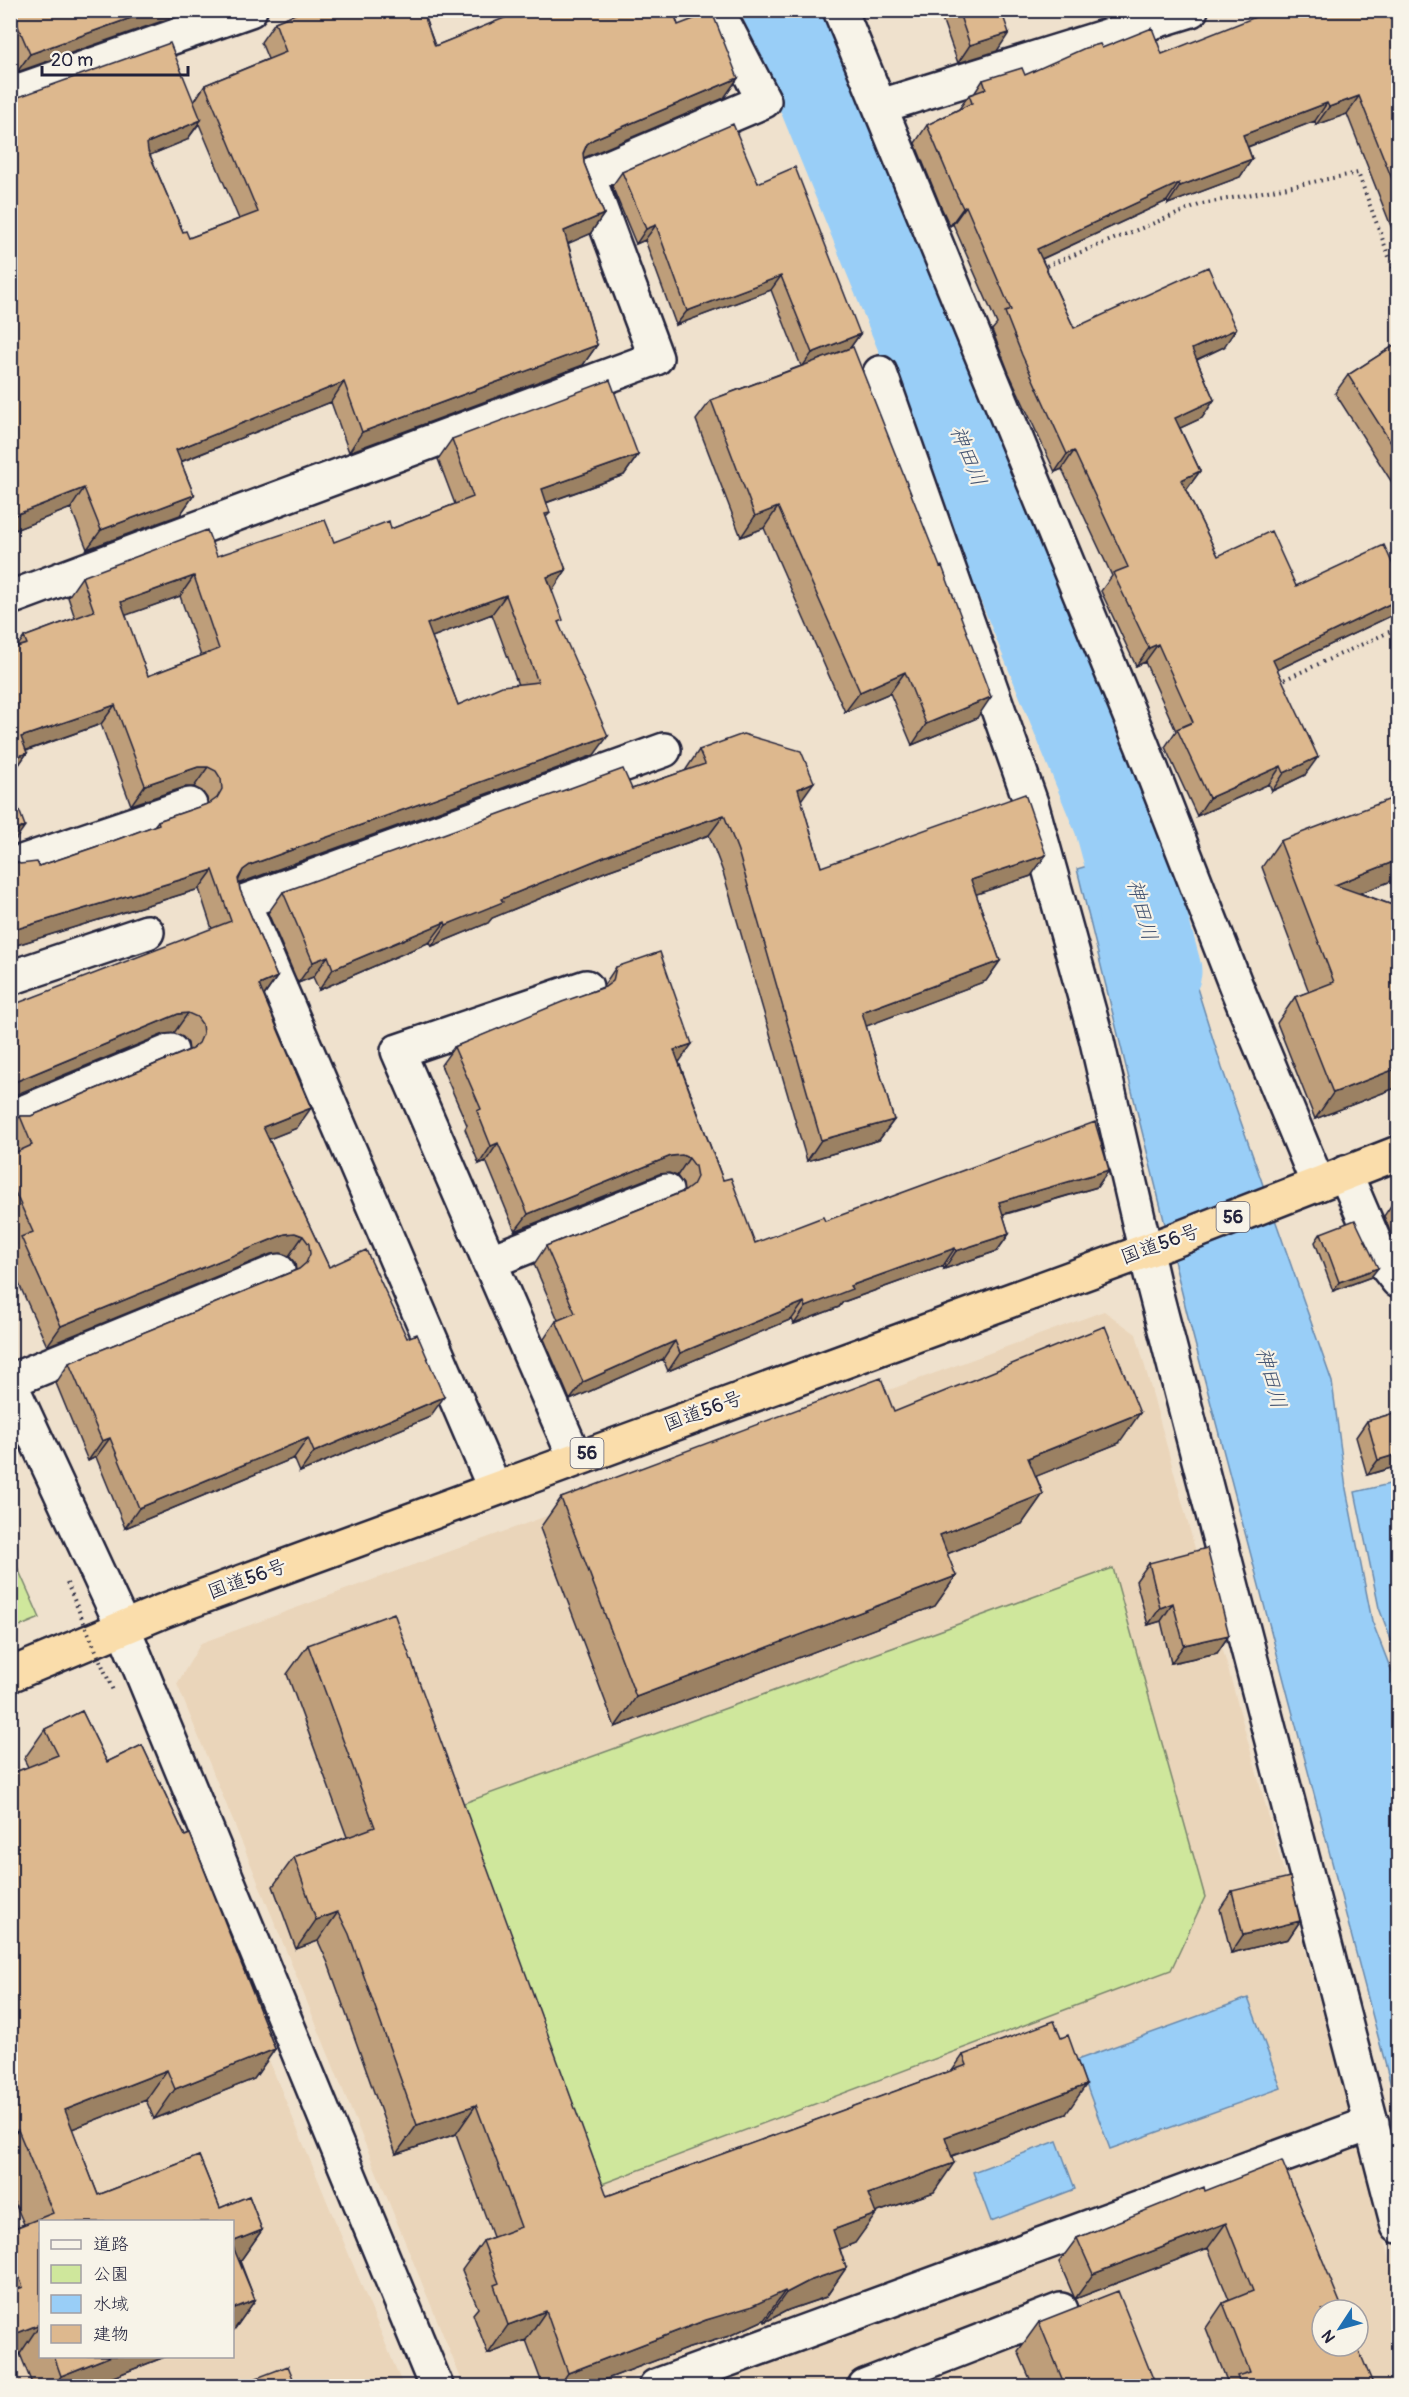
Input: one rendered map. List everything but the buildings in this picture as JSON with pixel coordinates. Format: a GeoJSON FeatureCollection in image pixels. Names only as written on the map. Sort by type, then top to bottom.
{"type":"FeatureCollection","features":[{"type":"Feature","properties":{"kind":"highway","name":"国道56号"},"geometry":{"type":"LineString","coordinates":[[10,1675],[123,1627],[494,1487],[1157,1245],[1398,1153]]}},
{"type":"Feature","properties":{"kind":"street"},"geometry":{"type":"LineString","coordinates":[[12,90],[250,10]]}},
{"type":"Feature","properties":{"kind":"street"},"geometry":{"type":"LineString","coordinates":[[10,598],[656,358],[588,176],[764,101],[717,10]]}},
{"type":"Feature","properties":{"kind":"street"},"geometry":{"type":"LineString","coordinates":[[840,10],[1321,1183],[1398,1281]]}},
{"type":"Feature","properties":{"kind":"street"},"geometry":{"type":"LineString","coordinates":[[881,106],[1191,10]]}},
{"type":"Feature","properties":{"kind":"street"},"geometry":{"type":"LineString","coordinates":[[880,373],[1031,803],[1157,1245],[1171,1355],[1398,2226]]}},
{"type":"Feature","properties":{"kind":"street"},"geometry":{"type":"LineString","coordinates":[[494,1487],[243,903],[664,750]]}},
{"type":"Feature","properties":{"kind":"street"},"geometry":{"type":"LineString","coordinates":[[10,866],[190,805]]}},
{"type":"Feature","properties":{"kind":"street"},"geometry":{"type":"LineString","coordinates":[[10,978],[147,932]]}},
{"type":"Feature","properties":{"kind":"street"},"geometry":{"type":"LineString","coordinates":[[576,1458],[398,1051],[586,987]]}},
{"type":"Feature","properties":{"kind":"street"},"geometry":{"type":"LineString","coordinates":[[10,1118],[171,1051]]}},
{"type":"Feature","properties":{"kind":"street"},"geometry":{"type":"LineString","coordinates":[[489,1262],[666,1191]]}},
{"type":"Feature","properties":{"kind":"street"},"geometry":{"type":"LineString","coordinates":[[278,1271],[10,1382],[123,1627],[436,2386]]}},
{"type":"Feature","properties":{"kind":"street"},"geometry":{"type":"LineString","coordinates":[[656,2386],[1372,2123]]}},
{"type":"Feature","properties":{"kind":"street"},"geometry":{"type":"LineString","coordinates":[[865,2386],[1061,2310]]}},
{"type":"Feature","properties":{"kind":"path"},"geometry":{"type":"LineString","coordinates":[[1035,270],[1202,204],[1358,173],[1398,281]]}},
{"type":"Feature","properties":{"kind":"path"},"geometry":{"type":"LineString","coordinates":[[1270,686],[1398,628]]}},
{"type":"Feature","properties":{"kind":"path"},"geometry":{"type":"LineString","coordinates":[[67,1583],[114,1693]]}},
{"type":"Feature","properties":{"kind":"shaded area"},"geometry":{"type":"Polygon","coordinates":[[[1104,1311],[1136,1334],[1351,2116],[609,2386],[464,2386],[177,1684],[201,1643],[1104,1311]]]}},
{"type":"Feature","properties":{"kind":"shaded area"},"geometry":{"type":"Polygon","coordinates":[[[11,1747],[49,1828],[159,1793],[403,2386],[11,2386],[11,1747]]]}},
{"type":"Feature","properties":{"kind":"shaded area"},"geometry":{"type":"Polygon","coordinates":[[[1360,2141],[1398,2292],[1398,2386],[700,2386],[1360,2141]]]}},
{"type":"Feature","properties":{"kind":"green space"},"geometry":{"type":"Polygon","coordinates":[[[11,1553],[40,1618],[10,1630],[11,1553]]]}},
{"type":"Feature","properties":{"kind":"green space"},"geometry":{"type":"Polygon","coordinates":[[[1113,1568],[1205,1897],[1171,1970],[594,2187],[453,1807],[1113,1568]]]}},
{"type":"Feature","properties":{"kind":"water"},"geometry":{"type":"Polygon","coordinates":[[[1153,847],[1222,1068],[1332,1382],[1346,1489],[1372,1621],[1398,1688],[1398,2112],[1187,1313],[1077,869],[1153,847]]]}},
{"type":"Feature","properties":{"kind":"water"},"geometry":{"type":"Polygon","coordinates":[[[1398,1482],[1398,1658],[1379,1608],[1355,1492],[1398,1482]]]}},
{"type":"Feature","properties":{"kind":"water"},"geometry":{"type":"Polygon","coordinates":[[[1248,1998],[1281,2088],[1110,2149],[1077,2060],[1248,1998]]]}},
{"type":"Feature","properties":{"kind":"water"},"geometry":{"type":"Polygon","coordinates":[[[1057,2141],[1075,2189],[991,2221],[973,2172],[1057,2141]]]}},
{"type":"Feature","properties":{"kind":"waterway","name":"神田川"},"geometry":{"type":"LineString","coordinates":[[786,10],[1117,820],[1158,971]]}}]}
